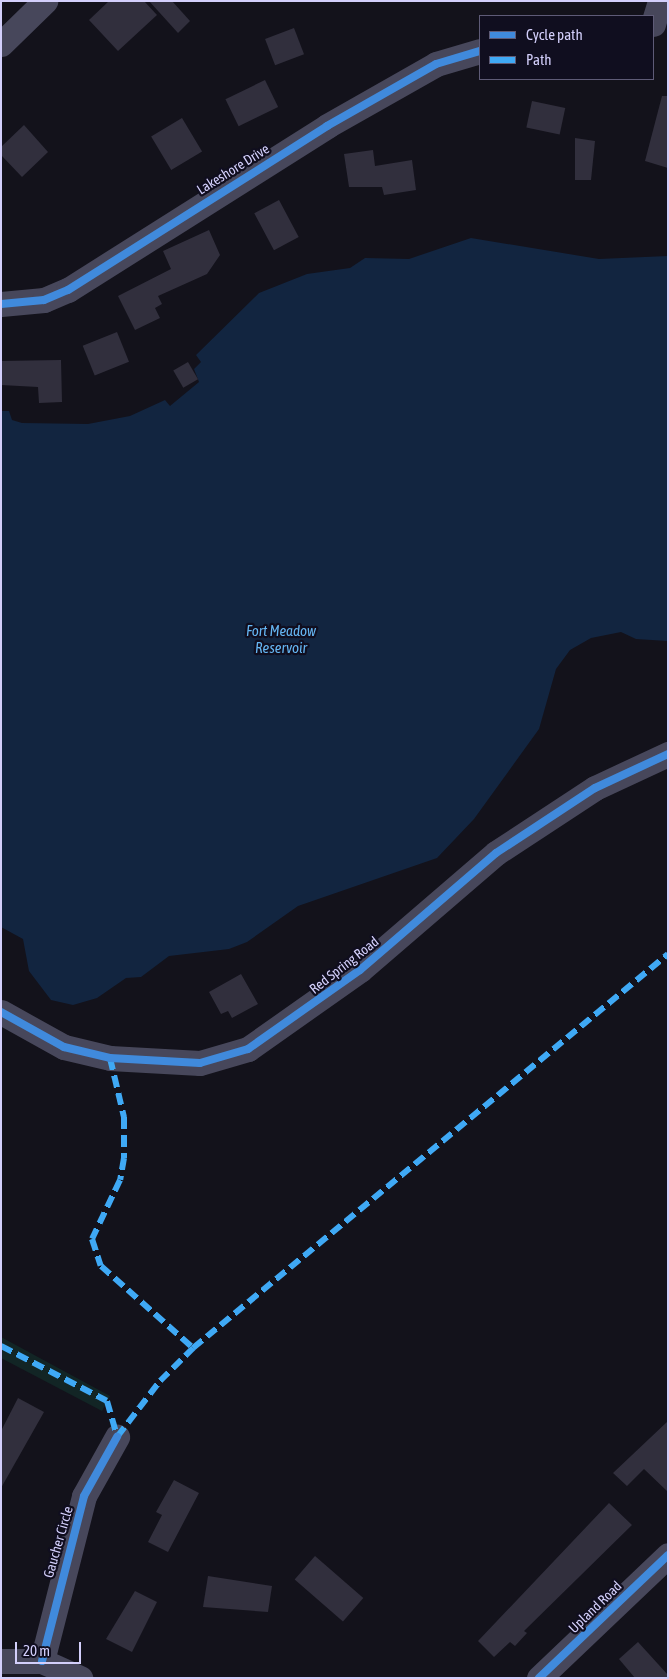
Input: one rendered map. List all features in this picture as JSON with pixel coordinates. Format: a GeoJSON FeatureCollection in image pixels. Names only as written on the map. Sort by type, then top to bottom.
{"type":"FeatureCollection","features":[{"type":"Feature","properties":{"kind":"street"},"geometry":{"type":"LineString","coordinates":[[1,44],[45,1]]}},
{"type":"Feature","properties":{"kind":"street"},"geometry":{"type":"LineString","coordinates":[[654,21],[660,1]]}},
{"type":"Feature","properties":{"kind":"street","name":"Lakeshore Drive"},"geometry":{"type":"LineString","coordinates":[[1,304],[44,300],[68,290],[328,126],[436,64],[479,51]]}},
{"type":"Feature","properties":{"kind":"street","name":"Red Spring Road"},"geometry":{"type":"LineString","coordinates":[[1,1012],[64,1047],[110,1058],[200,1064],[248,1049],[360,970],[496,853],[595,788],[668,754]]}},
{"type":"Feature","properties":{"kind":"street","name":"Gaucher Circle"},"geometry":{"type":"LineString","coordinates":[[42,1661],[84,1496],[117,1437]]}},
{"type":"Feature","properties":{"kind":"street","name":"Upland Road"},"geometry":{"type":"LineString","coordinates":[[539,1678],[668,1555]]}},
{"type":"Feature","properties":{"kind":"street"},"geometry":{"type":"LineString","coordinates":[[1,1661],[42,1661],[80,1678]]}},
{"type":"Feature","properties":{"kind":"green space"},"geometry":{"type":"Polygon","coordinates":[[[1,1337],[110,1396],[102,1411],[1,1358],[1,1337]]]}},
{"type":"Feature","properties":{"kind":"water","name":"Fort Meadow Reservoir"},"geometry":{"type":"Polygon","coordinates":[[[471,238],[599,259],[668,256],[668,641],[636,639],[621,632],[591,638],[570,650],[556,669],[539,729],[474,819],[437,858],[298,906],[247,942],[229,949],[169,956],[141,977],[126,978],[97,998],[73,1005],[51,1000],[29,971],[23,939],[1,927],[1,411],[9,411],[12,420],[22,423],[88,424],[130,416],[165,400],[170,406],[199,382],[194,369],[201,362],[196,355],[259,293],[307,274],[350,268],[365,258],[409,259],[471,238]]]}},
{"type":"Feature","properties":{"kind":"building"},"geometry":{"type":"Polygon","coordinates":[[[109,1],[144,1],[157,15],[118,51],[89,20],[109,1]]]}},
{"type":"Feature","properties":{"kind":"building"},"geometry":{"type":"Polygon","coordinates":[[[149,1],[172,1],[190,21],[178,33],[149,1]]]}},
{"type":"Feature","properties":{"kind":"building"},"geometry":{"type":"Polygon","coordinates":[[[294,28],[304,54],[275,65],[265,39],[294,28]]]}},
{"type":"Feature","properties":{"kind":"building"},"geometry":{"type":"Polygon","coordinates":[[[265,80],[278,107],[239,126],[225,99],[265,80]]]}},
{"type":"Feature","properties":{"kind":"building"},"geometry":{"type":"Polygon","coordinates":[[[662,96],[668,96],[668,168],[645,161],[662,96]]]}},
{"type":"Feature","properties":{"kind":"building"},"geometry":{"type":"Polygon","coordinates":[[[532,101],[565,108],[560,134],[526,127],[532,101]]]}},
{"type":"Feature","properties":{"kind":"building"},"geometry":{"type":"Polygon","coordinates":[[[182,118],[202,151],[171,170],[151,137],[182,118]]]}},
{"type":"Feature","properties":{"kind":"building"},"geometry":{"type":"Polygon","coordinates":[[[24,125],[48,152],[22,177],[1,155],[1,147],[24,125]]]}},
{"type":"Feature","properties":{"kind":"building"},"geometry":{"type":"Polygon","coordinates":[[[575,138],[595,141],[591,180],[575,180],[575,138]]]}},
{"type":"Feature","properties":{"kind":"building"},"geometry":{"type":"Polygon","coordinates":[[[373,150],[375,166],[412,160],[416,190],[384,195],[382,187],[349,187],[344,154],[373,150]]]}},
{"type":"Feature","properties":{"kind":"building"},"geometry":{"type":"Polygon","coordinates":[[[279,200],[299,237],[274,250],[254,213],[279,200]]]}},
{"type":"Feature","properties":{"kind":"building"},"geometry":{"type":"Polygon","coordinates":[[[209,230],[220,255],[207,274],[158,296],[162,304],[155,308],[160,318],[135,330],[118,296],[171,269],[163,251],[209,230]]]}},
{"type":"Feature","properties":{"kind":"building"},"geometry":{"type":"Polygon","coordinates":[[[117,332],[129,362],[95,376],[83,346],[117,332]]]}},
{"type":"Feature","properties":{"kind":"building"},"geometry":{"type":"Polygon","coordinates":[[[61,360],[62,402],[39,403],[38,387],[1,385],[1,361],[61,360]]]}},
{"type":"Feature","properties":{"kind":"building"},"geometry":{"type":"Polygon","coordinates":[[[188,362],[198,379],[183,388],[173,370],[188,362]]]}},
{"type":"Feature","properties":{"kind":"building"},"geometry":{"type":"Polygon","coordinates":[[[241,974],[258,1004],[232,1018],[228,1011],[221,1014],[209,992],[241,974]]]}},
{"type":"Feature","properties":{"kind":"building"},"geometry":{"type":"Polygon","coordinates":[[[18,1398],[44,1412],[1,1488],[1,1431],[18,1398]]]}},
{"type":"Feature","properties":{"kind":"building"},"geometry":{"type":"Polygon","coordinates":[[[668,1421],[668,1492],[644,1469],[627,1486],[613,1473],[668,1421]]]}},
{"type":"Feature","properties":{"kind":"building"},"geometry":{"type":"Polygon","coordinates":[[[174,1480],[199,1493],[168,1552],[148,1542],[162,1515],[156,1512],[174,1480]]]}},
{"type":"Feature","properties":{"kind":"building"},"geometry":{"type":"Polygon","coordinates":[[[609,1503],[632,1525],[524,1631],[527,1633],[515,1646],[510,1642],[494,1657],[478,1641],[609,1503]]]}},
{"type":"Feature","properties":{"kind":"building"},"geometry":{"type":"Polygon","coordinates":[[[315,1556],[363,1598],[343,1621],[295,1579],[315,1556]]]}},
{"type":"Feature","properties":{"kind":"building"},"geometry":{"type":"Polygon","coordinates":[[[208,1576],[272,1586],[268,1612],[203,1607],[208,1576]]]}},
{"type":"Feature","properties":{"kind":"building"},"geometry":{"type":"Polygon","coordinates":[[[135,1591],[157,1602],[132,1652],[106,1639],[135,1591]]]}},
{"type":"Feature","properties":{"kind":"building"},"geometry":{"type":"Polygon","coordinates":[[[638,1642],[668,1675],[668,1678],[635,1678],[619,1659],[638,1642]]]}},
{"type":"Feature","properties":{"kind":"marked path"},"geometry":{"type":"LineString","coordinates":[[117,1437],[160,1381],[193,1348],[668,954]]}},
{"type":"Feature","properties":{"kind":"marked path"},"geometry":{"type":"LineString","coordinates":[[110,1058],[124,1117],[124,1158],[120,1180],[92,1239],[101,1266],[193,1348]]}},
{"type":"Feature","properties":{"kind":"marked path"},"geometry":{"type":"LineString","coordinates":[[1,1346],[107,1401],[117,1437]]}},
{"type":"Feature","properties":{"kind":"cycle path"},"geometry":{"type":"LineString","coordinates":[[1,304],[44,300],[68,290],[327,126],[436,64],[479,51]]}},
{"type":"Feature","properties":{"kind":"cycle path"},"geometry":{"type":"LineString","coordinates":[[1,1012],[64,1047],[110,1058],[200,1063],[248,1049],[360,970],[496,853],[595,788],[668,754]]}},
{"type":"Feature","properties":{"kind":"cycle path"},"geometry":{"type":"LineString","coordinates":[[42,1661],[84,1496],[117,1437]]}},
{"type":"Feature","properties":{"kind":"cycle path"},"geometry":{"type":"LineString","coordinates":[[539,1678],[668,1555]]}}]}
